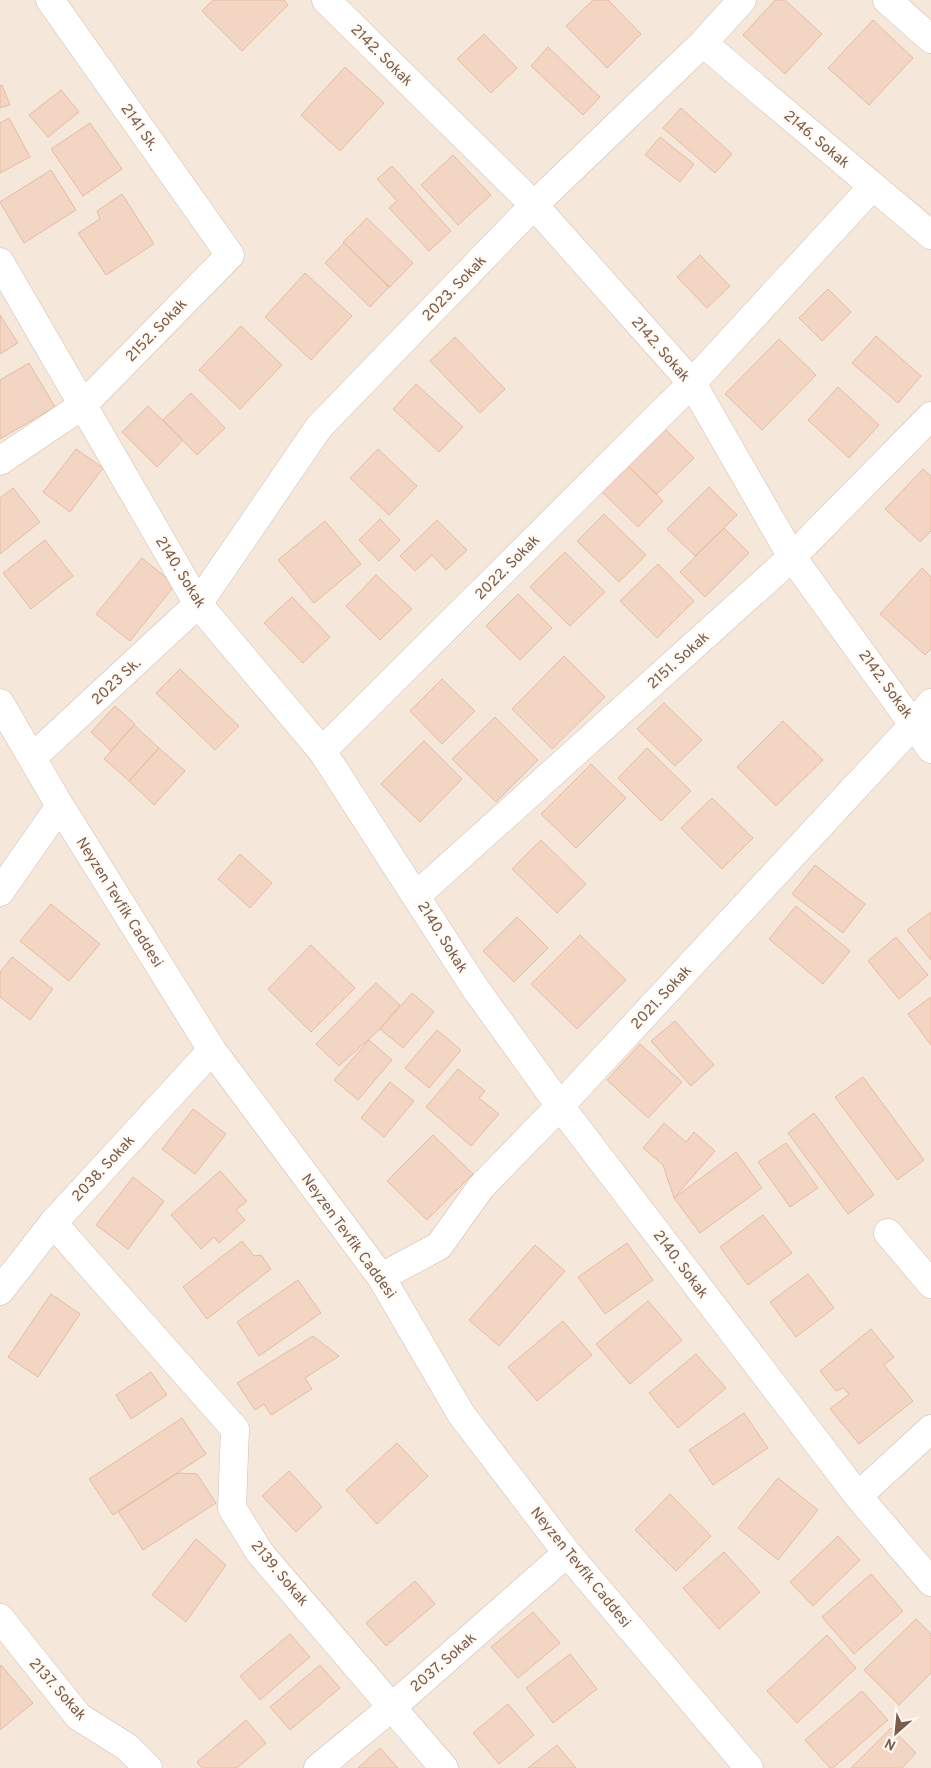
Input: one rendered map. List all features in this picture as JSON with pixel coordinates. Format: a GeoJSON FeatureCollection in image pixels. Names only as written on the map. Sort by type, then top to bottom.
{"type":"FeatureCollection","features":[{"type":"Feature","properties":{"kind":"street","name":"2141 Sk."},"geometry":{"type":"LineString","coordinates":[[50,0],[230,255]]}},
{"type":"Feature","properties":{"kind":"street","name":"2142. Sokak"},"geometry":{"type":"LineString","coordinates":[[326,0],[534,206],[692,383],[792,557],[923,713],[931,749]]}},
{"type":"Feature","properties":{"kind":"street","name":"2023. Sokak"},"geometry":{"type":"LineString","coordinates":[[198,604],[318,428],[534,206],[703,43],[742,0]]}},
{"type":"Feature","properties":{"kind":"street"},"geometry":{"type":"LineString","coordinates":[[886,0],[931,39]]}},
{"type":"Feature","properties":{"kind":"street","name":"2146. Sokak"},"geometry":{"type":"LineString","coordinates":[[703,43],[931,235]]}},
{"type":"Feature","properties":{"kind":"street","name":"2022. Sokak"},"geometry":{"type":"LineString","coordinates":[[322,751],[692,383],[873,186]]}},
{"type":"Feature","properties":{"kind":"street","name":"2152. Sokak"},"geometry":{"type":"LineString","coordinates":[[0,461],[83,405],[230,255]]}},
{"type":"Feature","properties":{"kind":"street","name":"2140. Sokak"},"geometry":{"type":"LineString","coordinates":[[0,262],[198,604],[322,751],[475,988],[560,1106],[858,1496],[931,1582]]}},
{"type":"Feature","properties":{"kind":"street","name":"2151. Sokak"},"geometry":{"type":"LineString","coordinates":[[416,896],[792,557],[925,432]]}},
{"type":"Feature","properties":{"kind":"street","name":"2023 Sk."},"geometry":{"type":"LineString","coordinates":[[33,757],[198,604]]}},
{"type":"Feature","properties":{"kind":"street","name":"Neyzen Tevfik Caddesi"},"geometry":{"type":"LineString","coordinates":[[0,704],[33,757],[60,806],[212,1050],[381,1277],[461,1414],[567,1553],[750,1768]]}},
{"type":"Feature","properties":{"kind":"street","name":"2021. Sokak"},"geometry":{"type":"LineString","coordinates":[[381,1277],[439,1246],[481,1187],[560,1106],[923,713]]}},
{"type":"Feature","properties":{"kind":"street"},"geometry":{"type":"LineString","coordinates":[[0,892],[60,806]]}},
{"type":"Feature","properties":{"kind":"street","name":"2038. Sokak"},"geometry":{"type":"LineString","coordinates":[[0,1291],[53,1223],[212,1050]]}},
{"type":"Feature","properties":{"kind":"street","name":"2139. Sokak"},"geometry":{"type":"LineString","coordinates":[[53,1223],[235,1429],[232,1508],[260,1553],[444,1768]]}},
{"type":"Feature","properties":{"kind":"street"},"geometry":{"type":"LineString","coordinates":[[888,1232],[931,1284]]}},
{"type":"Feature","properties":{"kind":"street"},"geometry":{"type":"LineString","coordinates":[[858,1496],[931,1429]]}},
{"type":"Feature","properties":{"kind":"street","name":"2037. Sokak"},"geometry":{"type":"LineString","coordinates":[[318,1768],[392,1707],[567,1553]]}},
{"type":"Feature","properties":{"kind":"street","name":"2137. Sokak"},"geometry":{"type":"LineString","coordinates":[[2,1627],[79,1718],[127,1747],[148,1768]]}},
{"type":"Feature","properties":{"kind":"shaded area"},"geometry":{"type":"Polygon","coordinates":[[[0,0],[931,0],[931,1768],[0,1768],[0,0]]]}},
{"type":"Feature","properties":{"kind":"building"},"geometry":{"type":"Polygon","coordinates":[[[213,0],[284,0],[288,5],[242,51],[202,11],[213,0]]]}},
{"type":"Feature","properties":{"kind":"building"},"geometry":{"type":"Polygon","coordinates":[[[593,0],[608,0],[641,34],[607,68],[566,26],[593,0]]]}},
{"type":"Feature","properties":{"kind":"building"},"geometry":{"type":"Polygon","coordinates":[[[775,0],[785,0],[822,34],[785,74],[743,35],[775,0]]]}},
{"type":"Feature","properties":{"kind":"building"},"geometry":{"type":"Polygon","coordinates":[[[873,20],[913,58],[869,105],[828,68],[873,20]]]}},
{"type":"Feature","properties":{"kind":"building"},"geometry":{"type":"Polygon","coordinates":[[[484,34],[517,68],[491,93],[457,59],[484,34]]]}},
{"type":"Feature","properties":{"kind":"building"},"geometry":{"type":"Polygon","coordinates":[[[548,47],[600,97],[583,115],[531,66],[548,47]]]}},
{"type":"Feature","properties":{"kind":"building"},"geometry":{"type":"Polygon","coordinates":[[[345,67],[384,103],[340,151],[301,115],[345,67]]]}},
{"type":"Feature","properties":{"kind":"building"},"geometry":{"type":"Polygon","coordinates":[[[2,85],[10,105],[0,108],[0,86],[2,85]]]}},
{"type":"Feature","properties":{"kind":"building"},"geometry":{"type":"Polygon","coordinates":[[[61,90],[79,112],[48,137],[29,115],[61,90]]]}},
{"type":"Feature","properties":{"kind":"building"},"geometry":{"type":"Polygon","coordinates":[[[681,108],[732,154],[715,173],[663,128],[681,108]]]}},
{"type":"Feature","properties":{"kind":"building"},"geometry":{"type":"Polygon","coordinates":[[[9,118],[30,157],[0,173],[0,123],[9,118]]]}},
{"type":"Feature","properties":{"kind":"building"},"geometry":{"type":"Polygon","coordinates":[[[90,123],[122,169],[83,196],[51,149],[90,123]]]}},
{"type":"Feature","properties":{"kind":"building"},"geometry":{"type":"Polygon","coordinates":[[[660,137],[694,164],[680,182],[645,155],[660,137]]]}},
{"type":"Feature","properties":{"kind":"building"},"geometry":{"type":"Polygon","coordinates":[[[453,155],[491,195],[458,225],[421,185],[453,155]]]}},
{"type":"Feature","properties":{"kind":"building"},"geometry":{"type":"Polygon","coordinates":[[[392,166],[451,231],[429,251],[389,208],[397,201],[377,179],[392,166]]]}},
{"type":"Feature","properties":{"kind":"building"},"geometry":{"type":"Polygon","coordinates":[[[51,170],[76,210],[24,243],[0,202],[51,170]]]}},
{"type":"Feature","properties":{"kind":"building"},"geometry":{"type":"Polygon","coordinates":[[[122,194],[154,244],[106,275],[78,233],[100,219],[97,211],[122,194]]]}},
{"type":"Feature","properties":{"kind":"building"},"geometry":{"type":"Polygon","coordinates":[[[367,218],[413,263],[390,287],[343,242],[367,218]]]}},
{"type":"Feature","properties":{"kind":"building"},"geometry":{"type":"Polygon","coordinates":[[[344,243],[389,287],[370,307],[325,263],[344,243]]]}},
{"type":"Feature","properties":{"kind":"building"},"geometry":{"type":"Polygon","coordinates":[[[700,255],[730,286],[707,308],[677,277],[700,255]]]}},
{"type":"Feature","properties":{"kind":"building"},"geometry":{"type":"Polygon","coordinates":[[[305,273],[352,316],[311,360],[265,317],[305,273]]]}},
{"type":"Feature","properties":{"kind":"building"},"geometry":{"type":"Polygon","coordinates":[[[828,289],[851,312],[822,341],[799,318],[828,289]]]}},
{"type":"Feature","properties":{"kind":"building"},"geometry":{"type":"Polygon","coordinates":[[[0,315],[18,343],[0,354],[0,315]]]}},
{"type":"Feature","properties":{"kind":"building"},"geometry":{"type":"Polygon","coordinates":[[[241,326],[282,365],[240,409],[199,370],[241,326]]]}},
{"type":"Feature","properties":{"kind":"building"},"geometry":{"type":"Polygon","coordinates":[[[876,336],[921,376],[898,403],[852,363],[876,336]]]}},
{"type":"Feature","properties":{"kind":"building"},"geometry":{"type":"Polygon","coordinates":[[[455,337],[505,389],[480,413],[430,361],[455,337]]]}},
{"type":"Feature","properties":{"kind":"building"},"geometry":{"type":"Polygon","coordinates":[[[779,339],[816,375],[762,430],[725,394],[779,339]]]}},
{"type":"Feature","properties":{"kind":"building"},"geometry":{"type":"Polygon","coordinates":[[[29,363],[55,407],[0,439],[0,380],[29,363]]]}},
{"type":"Feature","properties":{"kind":"building"},"geometry":{"type":"Polygon","coordinates":[[[416,384],[463,427],[439,452],[393,409],[416,384]]]}},
{"type":"Feature","properties":{"kind":"building"},"geometry":{"type":"Polygon","coordinates":[[[838,387],[879,425],[849,458],[808,420],[838,387]]]}},
{"type":"Feature","properties":{"kind":"building"},"geometry":{"type":"Polygon","coordinates":[[[191,393],[225,428],[197,455],[163,420],[191,393]]]}},
{"type":"Feature","properties":{"kind":"building"},"geometry":{"type":"Polygon","coordinates":[[[148,406],[183,440],[157,467],[122,432],[148,406]]]}},
{"type":"Feature","properties":{"kind":"building"},"geometry":{"type":"Polygon","coordinates":[[[665,429],[694,458],[657,494],[628,466],[665,429]]]}},
{"type":"Feature","properties":{"kind":"building"},"geometry":{"type":"Polygon","coordinates":[[[76,449],[103,468],[70,512],[43,492],[76,449]]]}},
{"type":"Feature","properties":{"kind":"building"},"geometry":{"type":"Polygon","coordinates":[[[378,449],[417,486],[389,515],[350,478],[378,449]]]}},
{"type":"Feature","properties":{"kind":"building"},"geometry":{"type":"Polygon","coordinates":[[[628,466],[663,501],[638,527],[602,492],[628,466]]]}},
{"type":"Feature","properties":{"kind":"building"},"geometry":{"type":"Polygon","coordinates":[[[923,469],[931,476],[931,531],[920,542],[885,509],[923,469]]]}},
{"type":"Feature","properties":{"kind":"building"},"geometry":{"type":"Polygon","coordinates":[[[709,487],[737,515],[695,556],[667,529],[709,487]]]}},
{"type":"Feature","properties":{"kind":"building"},"geometry":{"type":"Polygon","coordinates":[[[13,488],[40,522],[0,554],[0,498],[13,488]]]}},
{"type":"Feature","properties":{"kind":"building"},"geometry":{"type":"Polygon","coordinates":[[[604,514],[646,555],[619,582],[577,541],[604,514]]]}},
{"type":"Feature","properties":{"kind":"building"},"geometry":{"type":"Polygon","coordinates":[[[380,519],[400,540],[379,561],[359,540],[380,519]]]}},
{"type":"Feature","properties":{"kind":"building"},"geometry":{"type":"Polygon","coordinates":[[[437,520],[467,550],[446,570],[432,555],[415,571],[400,556],[437,520]]]}},
{"type":"Feature","properties":{"kind":"building"},"geometry":{"type":"Polygon","coordinates":[[[325,521],[361,564],[314,603],[278,560],[325,521]]]}},
{"type":"Feature","properties":{"kind":"building"},"geometry":{"type":"Polygon","coordinates":[[[724,528],[749,553],[705,597],[680,572],[724,528]]]}},
{"type":"Feature","properties":{"kind":"building"},"geometry":{"type":"Polygon","coordinates":[[[45,540],[73,576],[31,609],[3,573],[45,540]]]}},
{"type":"Feature","properties":{"kind":"building"},"geometry":{"type":"Polygon","coordinates":[[[565,552],[605,592],[570,626],[530,587],[565,552]]]}},
{"type":"Feature","properties":{"kind":"building"},"geometry":{"type":"Polygon","coordinates":[[[142,558],[175,585],[130,641],[96,614],[142,558]]]}},
{"type":"Feature","properties":{"kind":"building"},"geometry":{"type":"Polygon","coordinates":[[[658,564],[694,601],[657,638],[620,601],[658,564]]]}},
{"type":"Feature","properties":{"kind":"building"},"geometry":{"type":"Polygon","coordinates":[[[922,568],[931,577],[931,649],[925,655],[880,614],[922,568]]]}},
{"type":"Feature","properties":{"kind":"building"},"geometry":{"type":"Polygon","coordinates":[[[376,575],[412,609],[380,640],[346,606],[376,575]]]}},
{"type":"Feature","properties":{"kind":"building"},"geometry":{"type":"Polygon","coordinates":[[[518,594],[552,628],[520,660],[486,626],[518,594]]]}},
{"type":"Feature","properties":{"kind":"building"},"geometry":{"type":"Polygon","coordinates":[[[292,597],[330,637],[303,663],[264,623],[292,597]]]}},
{"type":"Feature","properties":{"kind":"building"},"geometry":{"type":"Polygon","coordinates":[[[564,656],[605,697],[552,749],[512,709],[564,656]]]}},
{"type":"Feature","properties":{"kind":"building"},"geometry":{"type":"Polygon","coordinates":[[[180,669],[239,726],[215,750],[156,693],[180,669]]]}},
{"type":"Feature","properties":{"kind":"building"},"geometry":{"type":"Polygon","coordinates":[[[442,679],[475,711],[442,744],[410,711],[442,679]]]}},
{"type":"Feature","properties":{"kind":"building"},"geometry":{"type":"Polygon","coordinates":[[[664,703],[702,740],[675,766],[637,729],[664,703]]]}},
{"type":"Feature","properties":{"kind":"building"},"geometry":{"type":"Polygon","coordinates":[[[115,706],[135,724],[111,751],[91,732],[115,706]]]}},
{"type":"Feature","properties":{"kind":"building"},"geometry":{"type":"Polygon","coordinates":[[[495,717],[538,760],[496,802],[452,759],[495,717]]]}},
{"type":"Feature","properties":{"kind":"building"},"geometry":{"type":"Polygon","coordinates":[[[783,721],[823,760],[776,806],[737,767],[783,721]]]}},
{"type":"Feature","properties":{"kind":"building"},"geometry":{"type":"Polygon","coordinates":[[[134,725],[159,748],[129,781],[104,759],[134,725]]]}},
{"type":"Feature","properties":{"kind":"building"},"geometry":{"type":"Polygon","coordinates":[[[424,741],[462,779],[420,822],[381,784],[424,741]]]}},
{"type":"Feature","properties":{"kind":"building"},"geometry":{"type":"Polygon","coordinates":[[[159,748],[185,771],[154,805],[129,781],[159,748]]]}},
{"type":"Feature","properties":{"kind":"building"},"geometry":{"type":"Polygon","coordinates":[[[647,748],[691,791],[661,821],[618,778],[647,748]]]}},
{"type":"Feature","properties":{"kind":"building"},"geometry":{"type":"Polygon","coordinates":[[[591,764],[626,798],[576,848],[541,814],[591,764]]]}},
{"type":"Feature","properties":{"kind":"building"},"geometry":{"type":"Polygon","coordinates":[[[712,798],[753,838],[722,869],[681,828],[712,798]]]}},
{"type":"Feature","properties":{"kind":"building"},"geometry":{"type":"Polygon","coordinates":[[[541,840],[586,884],[557,913],[512,869],[541,840]]]}},
{"type":"Feature","properties":{"kind":"building"},"geometry":{"type":"Polygon","coordinates":[[[240,854],[272,883],[250,908],[218,879],[240,854]]]}},
{"type":"Feature","properties":{"kind":"building"},"geometry":{"type":"Polygon","coordinates":[[[815,865],[865,904],[843,933],[792,894],[815,865]]]}},
{"type":"Feature","properties":{"kind":"building"},"geometry":{"type":"Polygon","coordinates":[[[51,904],[100,944],[69,981],[20,941],[51,904]]]}},
{"type":"Feature","properties":{"kind":"building"},"geometry":{"type":"Polygon","coordinates":[[[796,906],[850,951],[823,984],[769,939],[796,906]]]}},
{"type":"Feature","properties":{"kind":"building"},"geometry":{"type":"Polygon","coordinates":[[[931,912],[931,960],[907,930],[931,912]]]}},
{"type":"Feature","properties":{"kind":"building"},"geometry":{"type":"Polygon","coordinates":[[[517,917],[548,948],[514,982],[483,951],[517,917]]]}},
{"type":"Feature","properties":{"kind":"building"},"geometry":{"type":"Polygon","coordinates":[[[580,935],[626,980],[577,1029],[531,984],[580,935]]]}},
{"type":"Feature","properties":{"kind":"building"},"geometry":{"type":"Polygon","coordinates":[[[896,937],[928,975],[899,999],[868,961],[896,937]]]}},
{"type":"Feature","properties":{"kind":"building"},"geometry":{"type":"Polygon","coordinates":[[[311,945],[355,988],[311,1032],[268,989],[311,945]]]}},
{"type":"Feature","properties":{"kind":"building"},"geometry":{"type":"Polygon","coordinates":[[[12,957],[53,989],[30,1020],[0,997],[0,972],[12,957]]]}},
{"type":"Feature","properties":{"kind":"building"},"geometry":{"type":"Polygon","coordinates":[[[376,983],[400,1005],[380,1029],[339,1066],[316,1044],[376,983]]]}},
{"type":"Feature","properties":{"kind":"building"},"geometry":{"type":"Polygon","coordinates":[[[412,993],[434,1012],[403,1048],[380,1029],[412,993]]]}},
{"type":"Feature","properties":{"kind":"building"},"geometry":{"type":"Polygon","coordinates":[[[931,997],[931,1045],[908,1014],[931,997]]]}},
{"type":"Feature","properties":{"kind":"building"},"geometry":{"type":"Polygon","coordinates":[[[675,1021],[714,1065],[691,1086],[651,1041],[675,1021]]]}},
{"type":"Feature","properties":{"kind":"building"},"geometry":{"type":"Polygon","coordinates":[[[437,1030],[461,1050],[429,1088],[405,1068],[437,1030]]]}},
{"type":"Feature","properties":{"kind":"building"},"geometry":{"type":"Polygon","coordinates":[[[369,1040],[392,1060],[358,1100],[334,1080],[369,1040]]]}},
{"type":"Feature","properties":{"kind":"building"},"geometry":{"type":"Polygon","coordinates":[[[640,1044],[682,1082],[648,1118],[607,1080],[640,1044]]]}},
{"type":"Feature","properties":{"kind":"building"},"geometry":{"type":"Polygon","coordinates":[[[458,1069],[485,1091],[479,1098],[499,1114],[471,1146],[426,1107],[458,1069]]]}},
{"type":"Feature","properties":{"kind":"building"},"geometry":{"type":"Polygon","coordinates":[[[863,1077],[924,1160],[897,1180],[835,1097],[863,1077]]]}},
{"type":"Feature","properties":{"kind":"building"},"geometry":{"type":"Polygon","coordinates":[[[390,1082],[414,1101],[384,1137],[361,1118],[390,1082]]]}},
{"type":"Feature","properties":{"kind":"building"},"geometry":{"type":"Polygon","coordinates":[[[193,1109],[226,1134],[195,1174],[162,1149],[193,1109]]]}},
{"type":"Feature","properties":{"kind":"building"},"geometry":{"type":"Polygon","coordinates":[[[814,1113],[874,1195],[848,1214],[788,1133],[814,1113]]]}},
{"type":"Feature","properties":{"kind":"building"},"geometry":{"type":"Polygon","coordinates":[[[664,1123],[686,1142],[694,1132],[715,1151],[674,1198],[663,1165],[643,1148],[664,1123]]]}},
{"type":"Feature","properties":{"kind":"building"},"geometry":{"type":"Polygon","coordinates":[[[433,1135],[473,1174],[427,1220],[387,1181],[433,1135]]]}},
{"type":"Feature","properties":{"kind":"building"},"geometry":{"type":"Polygon","coordinates":[[[786,1143],[818,1188],[790,1207],[758,1162],[786,1143]]]}},
{"type":"Feature","properties":{"kind":"building"},"geometry":{"type":"Polygon","coordinates":[[[736,1152],[762,1188],[700,1233],[674,1198],[736,1152]]]}},
{"type":"Feature","properties":{"kind":"building"},"geometry":{"type":"Polygon","coordinates":[[[220,1171],[247,1201],[236,1210],[245,1220],[219,1243],[214,1237],[201,1249],[171,1215],[220,1171]]]}},
{"type":"Feature","properties":{"kind":"building"},"geometry":{"type":"Polygon","coordinates":[[[133,1177],[164,1201],[128,1249],[96,1225],[133,1177]]]}},
{"type":"Feature","properties":{"kind":"building"},"geometry":{"type":"Polygon","coordinates":[[[763,1215],[792,1253],[748,1285],[720,1247],[763,1215]]]}},
{"type":"Feature","properties":{"kind":"building"},"geometry":{"type":"Polygon","coordinates":[[[242,1241],[254,1256],[261,1255],[271,1269],[207,1319],[183,1287],[242,1241]]]}},
{"type":"Feature","properties":{"kind":"building"},"geometry":{"type":"Polygon","coordinates":[[[627,1243],[653,1280],[605,1314],[578,1277],[627,1243]]]}},
{"type":"Feature","properties":{"kind":"building"},"geometry":{"type":"Polygon","coordinates":[[[535,1245],[565,1271],[499,1346],[469,1320],[535,1245]]]}},
{"type":"Feature","properties":{"kind":"building"},"geometry":{"type":"Polygon","coordinates":[[[808,1274],[834,1308],[796,1337],[770,1302],[808,1274]]]}},
{"type":"Feature","properties":{"kind":"building"},"geometry":{"type":"Polygon","coordinates":[[[298,1280],[321,1313],[259,1356],[237,1322],[298,1280]]]}},
{"type":"Feature","properties":{"kind":"building"},"geometry":{"type":"Polygon","coordinates":[[[51,1294],[80,1314],[38,1377],[8,1357],[51,1294]]]}},
{"type":"Feature","properties":{"kind":"building"},"geometry":{"type":"Polygon","coordinates":[[[648,1301],[682,1340],[630,1384],[596,1344],[648,1301]]]}},
{"type":"Feature","properties":{"kind":"building"},"geometry":{"type":"Polygon","coordinates":[[[563,1321],[592,1355],[537,1401],[508,1367],[563,1321]]]}},
{"type":"Feature","properties":{"kind":"building"},"geometry":{"type":"Polygon","coordinates":[[[871,1329],[894,1357],[884,1365],[913,1401],[859,1444],[830,1409],[849,1394],[843,1388],[836,1391],[820,1371],[871,1329]]]}},
{"type":"Feature","properties":{"kind":"building"},"geometry":{"type":"Polygon","coordinates":[[[313,1336],[339,1356],[305,1378],[312,1389],[271,1415],[264,1404],[255,1410],[237,1383],[313,1336]]]}},
{"type":"Feature","properties":{"kind":"building"},"geometry":{"type":"Polygon","coordinates":[[[696,1354],[726,1388],[678,1428],[649,1393],[696,1354]]]}},
{"type":"Feature","properties":{"kind":"building"},"geometry":{"type":"Polygon","coordinates":[[[151,1372],[167,1395],[131,1419],[116,1395],[151,1372]]]}},
{"type":"Feature","properties":{"kind":"building"},"geometry":{"type":"Polygon","coordinates":[[[744,1413],[768,1448],[713,1485],[689,1450],[744,1413]]]}},
{"type":"Feature","properties":{"kind":"building"},"geometry":{"type":"Polygon","coordinates":[[[182,1418],[206,1454],[113,1515],[89,1479],[182,1418]]]}},
{"type":"Feature","properties":{"kind":"building"},"geometry":{"type":"Polygon","coordinates":[[[397,1443],[428,1476],[377,1524],[346,1490],[397,1443]]]}},
{"type":"Feature","properties":{"kind":"building"},"geometry":{"type":"Polygon","coordinates":[[[289,1471],[322,1507],[296,1532],[262,1496],[289,1471]]]}},
{"type":"Feature","properties":{"kind":"building"},"geometry":{"type":"Polygon","coordinates":[[[178,1473],[197,1474],[216,1503],[143,1550],[118,1511],[178,1473]]]}},
{"type":"Feature","properties":{"kind":"building"},"geometry":{"type":"Polygon","coordinates":[[[778,1478],[818,1510],[778,1560],[738,1528],[778,1478]]]}},
{"type":"Feature","properties":{"kind":"building"},"geometry":{"type":"Polygon","coordinates":[[[670,1494],[711,1536],[676,1571],[635,1530],[670,1494]]]}},
{"type":"Feature","properties":{"kind":"building"},"geometry":{"type":"Polygon","coordinates":[[[838,1536],[860,1560],[813,1606],[790,1582],[838,1536]]]}},
{"type":"Feature","properties":{"kind":"building"},"geometry":{"type":"Polygon","coordinates":[[[196,1539],[226,1565],[186,1622],[152,1595],[196,1539]]]}},
{"type":"Feature","properties":{"kind":"building"},"geometry":{"type":"Polygon","coordinates":[[[724,1552],[760,1592],[719,1629],[683,1588],[724,1552]]]}},
{"type":"Feature","properties":{"kind":"building"},"geometry":{"type":"Polygon","coordinates":[[[871,1574],[903,1611],[854,1654],[822,1617],[871,1574]]]}},
{"type":"Feature","properties":{"kind":"building"},"geometry":{"type":"Polygon","coordinates":[[[415,1581],[435,1604],[386,1646],[366,1623],[415,1581]]]}},
{"type":"Feature","properties":{"kind":"building"},"geometry":{"type":"Polygon","coordinates":[[[533,1612],[560,1643],[518,1678],[491,1647],[533,1612]]]}},
{"type":"Feature","properties":{"kind":"building"},"geometry":{"type":"Polygon","coordinates":[[[916,1619],[931,1634],[931,1673],[899,1705],[864,1670],[916,1619]]]}},
{"type":"Feature","properties":{"kind":"building"},"geometry":{"type":"Polygon","coordinates":[[[290,1634],[310,1657],[260,1700],[240,1676],[290,1634]]]}},
{"type":"Feature","properties":{"kind":"building"},"geometry":{"type":"Polygon","coordinates":[[[827,1635],[856,1668],[797,1723],[767,1691],[827,1635]]]}},
{"type":"Feature","properties":{"kind":"building"},"geometry":{"type":"Polygon","coordinates":[[[570,1654],[597,1689],[553,1723],[526,1688],[570,1654]]]}},
{"type":"Feature","properties":{"kind":"building"},"geometry":{"type":"Polygon","coordinates":[[[320,1665],[340,1688],[290,1730],[270,1707],[320,1665]]]}},
{"type":"Feature","properties":{"kind":"building"},"geometry":{"type":"Polygon","coordinates":[[[0,1666],[33,1703],[0,1730],[0,1666]]]}},
{"type":"Feature","properties":{"kind":"building"},"geometry":{"type":"Polygon","coordinates":[[[862,1691],[888,1720],[833,1768],[830,1768],[805,1740],[862,1691]]]}},
{"type":"Feature","properties":{"kind":"building"},"geometry":{"type":"Polygon","coordinates":[[[508,1704],[534,1735],[499,1764],[473,1733],[508,1704]]]}},
{"type":"Feature","properties":{"kind":"building"},"geometry":{"type":"Polygon","coordinates":[[[246,1720],[266,1743],[237,1768],[202,1768],[197,1762],[246,1720]]]}},
{"type":"Feature","properties":{"kind":"building"},"geometry":{"type":"Polygon","coordinates":[[[891,1728],[916,1753],[902,1768],[851,1768],[891,1728]]]}},
{"type":"Feature","properties":{"kind":"building"},"geometry":{"type":"Polygon","coordinates":[[[557,1745],[576,1768],[528,1768],[557,1745]]]}},
{"type":"Feature","properties":{"kind":"building"},"geometry":{"type":"Polygon","coordinates":[[[380,1748],[398,1768],[358,1768],[380,1748]]]}}]}
